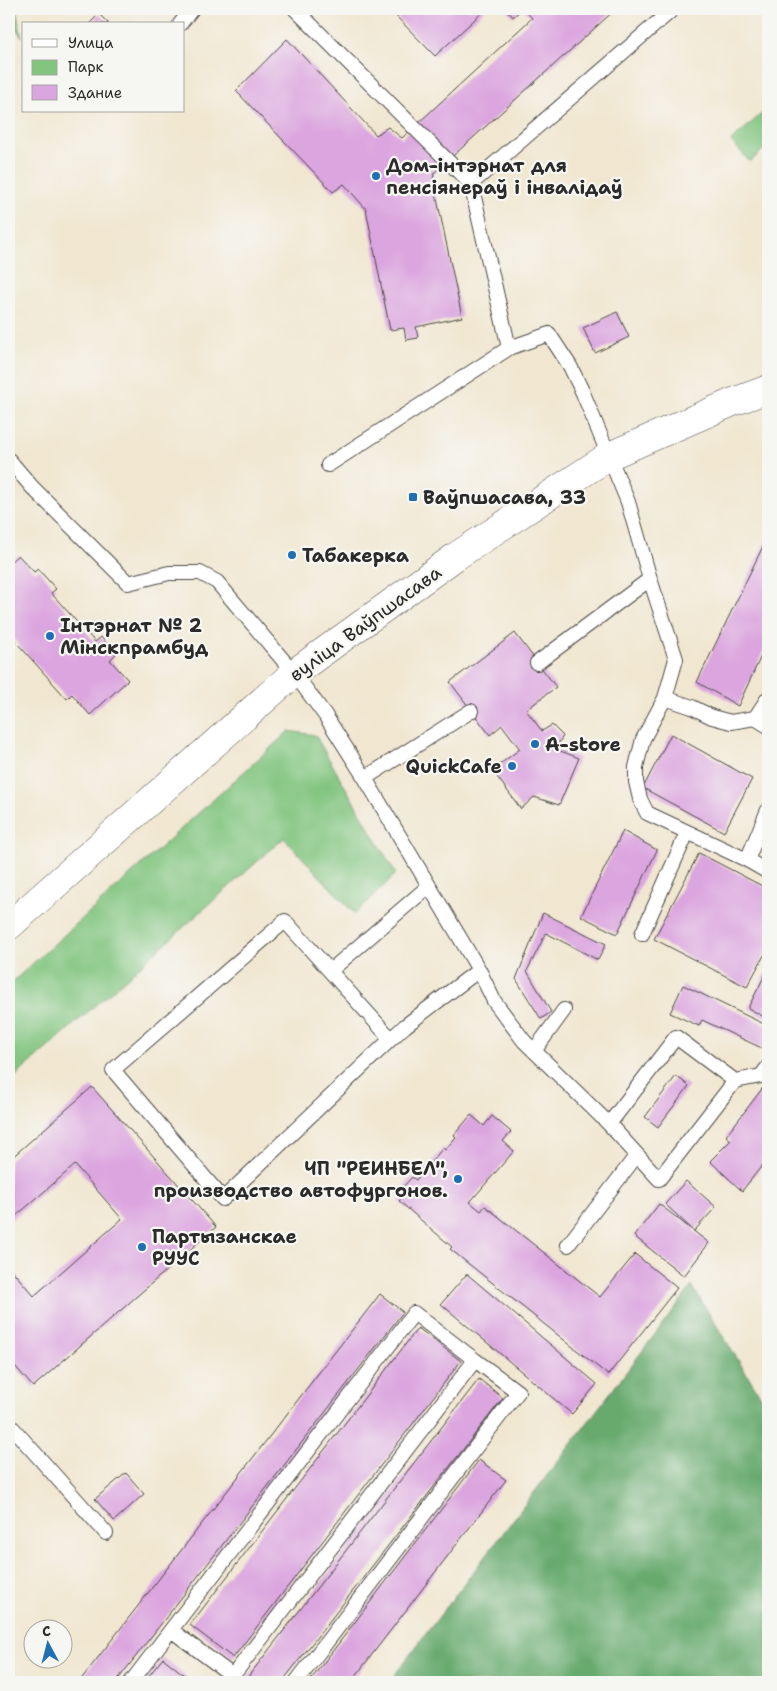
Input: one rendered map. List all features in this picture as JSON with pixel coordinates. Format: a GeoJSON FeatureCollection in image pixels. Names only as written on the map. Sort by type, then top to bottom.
{"type":"FeatureCollection","features":[{"type":"Feature","properties":{"kind":"main road","name":"вуліца Ваўпшасава"},"geometry":{"type":"LineString","coordinates":[[9,926],[294,674],[455,557],[609,456],[733,402],[768,389]]}},
{"type":"Feature","properties":{"kind":"lane"},"geometry":{"type":"LineString","coordinates":[[182,22],[192,9]]}},
{"type":"Feature","properties":{"kind":"lane"},"geometry":{"type":"LineString","coordinates":[[294,9],[471,184],[509,348]]}},
{"type":"Feature","properties":{"kind":"lane"},"geometry":{"type":"LineString","coordinates":[[471,184],[673,9]]}},
{"type":"Feature","properties":{"kind":"lane"},"geometry":{"type":"LineString","coordinates":[[328,465],[509,348],[548,334],[570,366],[583,393],[628,502],[676,659],[665,698],[643,739],[636,767],[636,782],[640,799],[647,813],[747,860],[768,872]]}},
{"type":"Feature","properties":{"kind":"lane"},"geometry":{"type":"LineString","coordinates":[[9,460],[32,487],[128,583],[169,573],[200,573],[218,582],[294,674],[325,716],[365,778],[479,970],[494,1001],[524,1041],[609,1124],[659,1179],[734,1081],[761,1076],[768,1067]]}},
{"type":"Feature","properties":{"kind":"lane"},"geometry":{"type":"LineString","coordinates":[[538,663],[650,579]]}},
{"type":"Feature","properties":{"kind":"lane"},"geometry":{"type":"LineString","coordinates":[[665,698],[692,707],[712,717],[732,722],[755,718],[768,726]]}},
{"type":"Feature","properties":{"kind":"lane"},"geometry":{"type":"LineString","coordinates":[[755,718],[768,698]]}},
{"type":"Feature","properties":{"kind":"lane"},"geometry":{"type":"LineString","coordinates":[[365,778],[471,710]]}},
{"type":"Feature","properties":{"kind":"lane"},"geometry":{"type":"LineString","coordinates":[[747,860],[768,810]]}},
{"type":"Feature","properties":{"kind":"lane"},"geometry":{"type":"LineString","coordinates":[[642,934],[687,833]]}},
{"type":"Feature","properties":{"kind":"lane"},"geometry":{"type":"LineString","coordinates":[[330,971],[429,886]]}},
{"type":"Feature","properties":{"kind":"lane"},"geometry":{"type":"LineString","coordinates":[[391,1039],[285,921],[113,1070],[223,1199],[405,1026],[479,970]]}},
{"type":"Feature","properties":{"kind":"lane"},"geometry":{"type":"LineString","coordinates":[[534,1051],[564,1010]]}},
{"type":"Feature","properties":{"kind":"lane"},"geometry":{"type":"LineString","coordinates":[[609,1124],[676,1037],[734,1081]]}},
{"type":"Feature","properties":{"kind":"lane"},"geometry":{"type":"LineString","coordinates":[[568,1245],[637,1155]]}},
{"type":"Feature","properties":{"kind":"lane"},"geometry":{"type":"LineString","coordinates":[[131,1682],[414,1313],[518,1392],[296,1682]]}},
{"type":"Feature","properties":{"kind":"lane"},"geometry":{"type":"LineString","coordinates":[[171,1630],[230,1679],[475,1360]]}},
{"type":"Feature","properties":{"kind":"lane"},"geometry":{"type":"LineString","coordinates":[[9,1424],[106,1533]]}},
{"type":"Feature","properties":{"kind":"green space"},"geometry":{"type":"Polygon","coordinates":[[[9,9],[16,9],[22,37],[9,20],[9,9]]]}},
{"type":"Feature","properties":{"kind":"green space"},"geometry":{"type":"Polygon","coordinates":[[[768,108],[768,145],[750,162],[731,141],[768,108]]]}},
{"type":"Feature","properties":{"kind":"green space"},"geometry":{"type":"Polygon","coordinates":[[[289,731],[315,735],[396,874],[355,914],[284,838],[9,1082],[9,985],[289,731]]]}},
{"type":"Feature","properties":{"kind":"green space"},"geometry":{"type":"Polygon","coordinates":[[[692,1286],[768,1408],[768,1682],[389,1682],[692,1286]]]}},
{"type":"Feature","properties":{"kind":"building"},"geometry":{"type":"Polygon","coordinates":[[[389,9],[486,9],[435,56],[389,9]]]}},
{"type":"Feature","properties":{"kind":"building"},"geometry":{"type":"Polygon","coordinates":[[[506,9],[522,9],[513,17],[506,9]]]}},
{"type":"Feature","properties":{"kind":"building","name":"Дом-інтэрнат для пенсіянераў і інвалідаў"},"geometry":{"type":"Polygon","coordinates":[[[523,9],[616,9],[434,173],[433,180],[462,317],[416,327],[418,338],[406,340],[404,328],[390,330],[366,209],[344,184],[333,192],[236,91],[287,39],[376,135],[388,127],[402,138],[532,18],[523,9]]]}},
{"type":"Feature","properties":{"kind":"building"},"geometry":{"type":"Polygon","coordinates":[[[99,14],[107,22],[91,22],[99,14]]]}},
{"type":"Feature","properties":{"kind":"building"},"geometry":{"type":"Polygon","coordinates":[[[617,312],[629,337],[595,353],[583,328],[617,312]]]}},
{"type":"Feature","properties":{"kind":"building"},"geometry":{"type":"Polygon","coordinates":[[[768,536],[768,641],[738,706],[697,682],[768,536]]]}},
{"type":"Feature","properties":{"kind":"building","name":"Інтэрнат № 2 Мінскпрамбуд"},"geometry":{"type":"Polygon","coordinates":[[[18,555],[34,572],[38,569],[56,589],[51,593],[95,642],[101,637],[116,654],[110,660],[128,680],[90,715],[72,694],[67,699],[9,634],[9,563],[18,555]]]}},
{"type":"Feature","properties":{"kind":"building"},"geometry":{"type":"Polygon","coordinates":[[[515,633],[556,687],[526,710],[542,731],[552,725],[563,736],[555,749],[579,758],[559,805],[534,797],[521,809],[492,770],[520,749],[502,725],[490,735],[450,682],[515,633]]]}},
{"type":"Feature","properties":{"kind":"building"},"geometry":{"type":"Polygon","coordinates":[[[671,734],[752,779],[724,832],[643,788],[671,734]]]}},
{"type":"Feature","properties":{"kind":"building"},"geometry":{"type":"Polygon","coordinates":[[[623,831],[657,850],[617,934],[581,916],[623,831]]]}},
{"type":"Feature","properties":{"kind":"building"},"geometry":{"type":"Polygon","coordinates":[[[699,853],[768,889],[768,948],[747,987],[654,939],[699,853]]]}},
{"type":"Feature","properties":{"kind":"building"},"geometry":{"type":"Polygon","coordinates":[[[543,913],[606,944],[598,960],[546,933],[527,971],[551,1012],[541,1019],[516,979],[543,913]]]}},
{"type":"Feature","properties":{"kind":"building"},"geometry":{"type":"Polygon","coordinates":[[[768,969],[768,1019],[748,1008],[768,969]]]}},
{"type":"Feature","properties":{"kind":"building"},"geometry":{"type":"Polygon","coordinates":[[[683,985],[768,1026],[768,1051],[702,1020],[699,1026],[670,1013],[683,985]]]}},
{"type":"Feature","properties":{"kind":"building"},"geometry":{"type":"Polygon","coordinates":[[[676,1076],[689,1086],[658,1127],[645,1117],[676,1076]]]}},
{"type":"Feature","properties":{"kind":"building"},"geometry":{"type":"Polygon","coordinates":[[[768,1081],[768,1158],[742,1191],[710,1161],[731,1140],[726,1136],[768,1081]]]}},
{"type":"Feature","properties":{"kind":"building","name":"Партызанскае РУУС"},"geometry":{"type":"Polygon","coordinates":[[[92,1087],[216,1227],[33,1387],[9,1359],[9,1267],[34,1296],[122,1219],[75,1165],[9,1222],[9,1160],[92,1087]]]}},
{"type":"Feature","properties":{"kind":"building"},"geometry":{"type":"Polygon","coordinates":[[[471,1115],[484,1126],[492,1116],[511,1132],[503,1141],[514,1151],[470,1202],[481,1211],[485,1206],[600,1297],[635,1254],[677,1288],[608,1375],[450,1249],[452,1247],[399,1201],[406,1193],[401,1189],[412,1177],[416,1180],[443,1148],[445,1150],[456,1137],[454,1135],[471,1115]]]}},
{"type":"Feature","properties":{"kind":"building"},"geometry":{"type":"Polygon","coordinates":[[[686,1181],[716,1207],[694,1231],[665,1204],[686,1181]]]}},
{"type":"Feature","properties":{"kind":"building"},"geometry":{"type":"Polygon","coordinates":[[[659,1204],[709,1243],[684,1276],[634,1236],[659,1204]]]}},
{"type":"Feature","properties":{"kind":"building"},"geometry":{"type":"Polygon","coordinates":[[[467,1274],[597,1384],[572,1414],[441,1304],[467,1274]]]}},
{"type":"Feature","properties":{"kind":"building"},"geometry":{"type":"Polygon","coordinates":[[[380,1294],[403,1312],[116,1682],[79,1682],[380,1294]]]}},
{"type":"Feature","properties":{"kind":"building"},"geometry":{"type":"Polygon","coordinates":[[[418,1328],[461,1361],[233,1658],[190,1625],[418,1328]]]}},
{"type":"Feature","properties":{"kind":"building"},"geometry":{"type":"Polygon","coordinates":[[[479,1379],[503,1398],[282,1682],[244,1682],[479,1379]]]}},
{"type":"Feature","properties":{"kind":"building"},"geometry":{"type":"Polygon","coordinates":[[[479,1460],[506,1480],[351,1682],[309,1682],[479,1460]]]}},
{"type":"Feature","properties":{"kind":"building"},"geometry":{"type":"Polygon","coordinates":[[[126,1473],[144,1494],[114,1521],[95,1499],[126,1473]]]}},
{"type":"Feature","properties":{"kind":"building"},"geometry":{"type":"Polygon","coordinates":[[[163,1658],[193,1682],[144,1682],[163,1658]]]}},
{"type":"Feature","properties":{"kind":"place","name":"Дом-інтэрнат для пенсіянераў і інвалідаў"},"geometry":{"type":"Point","coordinates":[376,176]}},
{"type":"Feature","properties":{"kind":"place","name":"Ваўпшасава, 33"},"geometry":{"type":"Point","coordinates":[413,497]}},
{"type":"Feature","properties":{"kind":"place","name":"Табакерка"},"geometry":{"type":"Point","coordinates":[292,555]}},
{"type":"Feature","properties":{"kind":"place","name":"Інтэрнат № 2 Мінскпрамбуд"},"geometry":{"type":"Point","coordinates":[50,636]}},
{"type":"Feature","properties":{"kind":"place","name":"А-store"},"geometry":{"type":"Point","coordinates":[535,744]}},
{"type":"Feature","properties":{"kind":"place","name":"QuickCafe"},"geometry":{"type":"Point","coordinates":[512,766]}},
{"type":"Feature","properties":{"kind":"place","name":"ЧП \"РЕИНБЕЛ\", производство автофургонов."},"geometry":{"type":"Point","coordinates":[458,1179]}},
{"type":"Feature","properties":{"kind":"place","name":"Партызанскае РУУС"},"geometry":{"type":"Point","coordinates":[142,1247]}}]}
